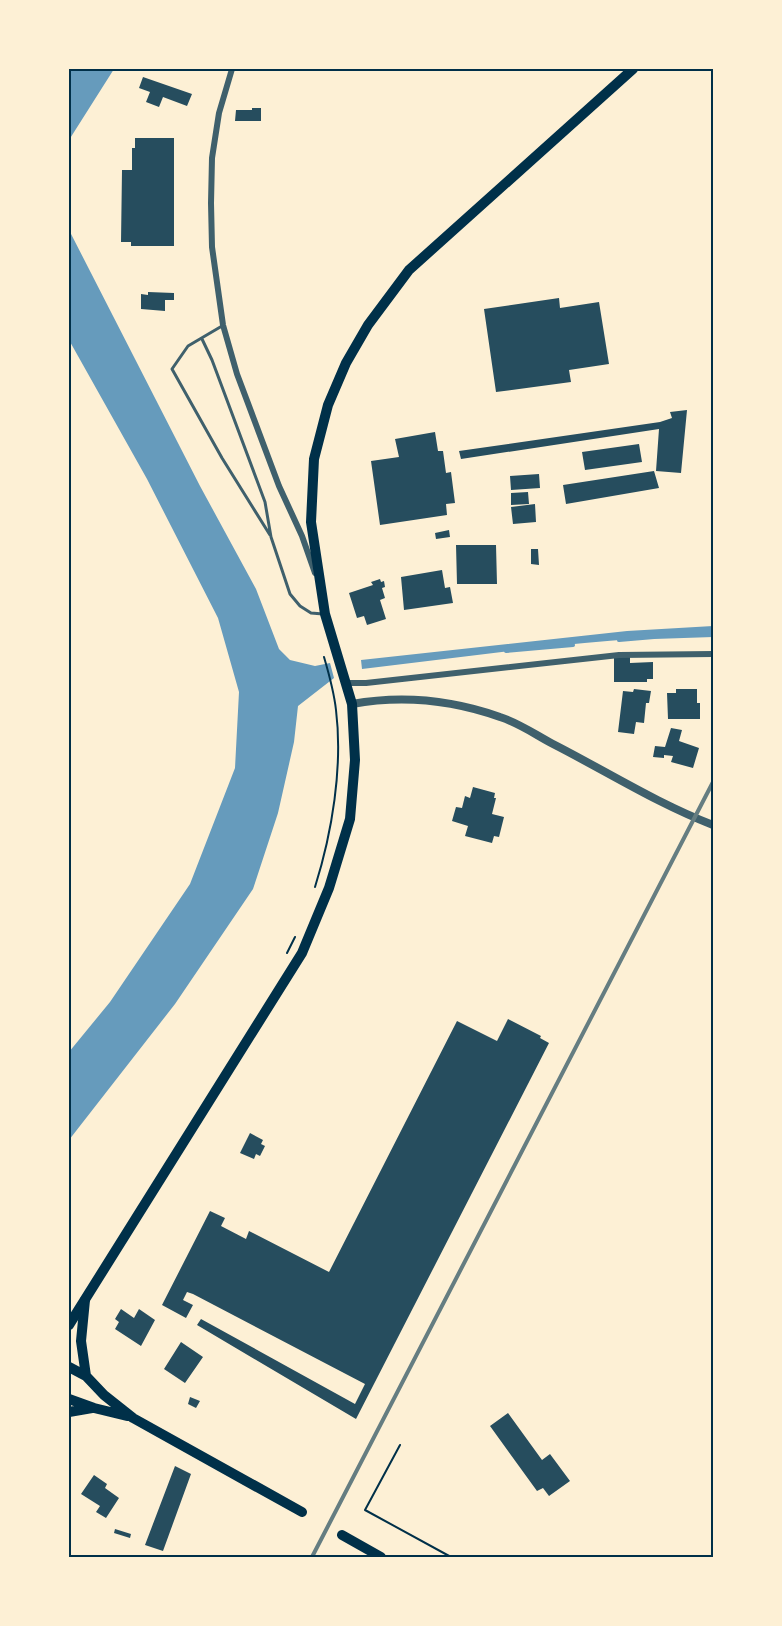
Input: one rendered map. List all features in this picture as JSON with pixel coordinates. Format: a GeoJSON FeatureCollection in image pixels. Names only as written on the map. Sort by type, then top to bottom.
{"type":"FeatureCollection","features":[{"type":"Feature","properties":{"kind":"main road"},"geometry":{"type":"LineString","coordinates":[[69,1325],[302,952],[329,888],[350,819],[355,760],[351,704],[347,683],[325,614],[310,522],[314,459],[328,405],[346,363],[409,270],[633,69]]}},
{"type":"Feature","properties":{"kind":"main road"},"geometry":{"type":"LineString","coordinates":[[85,1300],[81,1341],[86,1376]]}},
{"type":"Feature","properties":{"kind":"main road"},"geometry":{"type":"LineString","coordinates":[[69,1367],[86,1376],[104,1395],[133,1418],[302,1512]]}},
{"type":"Feature","properties":{"kind":"main road"},"geometry":{"type":"LineString","coordinates":[[69,1399],[133,1418]]}},
{"type":"Feature","properties":{"kind":"main road"},"geometry":{"type":"LineString","coordinates":[[69,1412],[94,1408]]}},
{"type":"Feature","properties":{"kind":"main road"},"geometry":{"type":"LineString","coordinates":[[342,1535],[381,1557]]}},
{"type":"Feature","properties":{"kind":"street"},"geometry":{"type":"LineString","coordinates":[[232,69],[212,158],[212,247],[223,325],[237,374],[279,486],[302,536],[320,588]]}},
{"type":"Feature","properties":{"kind":"street"},"geometry":{"type":"LineString","coordinates":[[347,683],[376,682],[619,655],[713,654]]}},
{"type":"Feature","properties":{"kind":"street"},"geometry":{"type":"LineString","coordinates":[[351,704],[379,699],[406,698],[459,704],[502,717],[678,809],[712,824]]}},
{"type":"Feature","properties":{"kind":"lane"},"geometry":{"type":"LineString","coordinates":[[223,325],[188,346],[172,369],[222,458],[271,537]]}},
{"type":"Feature","properties":{"kind":"lane"},"geometry":{"type":"LineString","coordinates":[[202,339],[265,502],[271,537],[290,594],[300,606],[311,613],[325,614]]}},
{"type":"Feature","properties":{"kind":"path"},"geometry":{"type":"LineString","coordinates":[[313,894],[324,860],[332,816],[338,757],[336,711],[325,659]]}},
{"type":"Feature","properties":{"kind":"path"},"geometry":{"type":"LineString","coordinates":[[284,958],[294,937]]}},
{"type":"Feature","properties":{"kind":"path"},"geometry":{"type":"LineString","coordinates":[[400,1445],[365,1510],[451,1557]]}},
{"type":"Feature","properties":{"kind":"water"},"geometry":{"type":"Polygon","coordinates":[[[69,69],[114,69],[69,140],[69,69]]]}},
{"type":"Feature","properties":{"kind":"water"},"geometry":{"type":"Polygon","coordinates":[[[69,230],[200,486],[256,589],[279,649],[290,660],[315,666],[330,663],[334,678],[298,706],[294,742],[278,813],[253,889],[175,1004],[69,1140],[69,1052],[110,1002],[190,884],[235,768],[239,692],[218,618],[147,479],[69,340],[69,230]]]}},
{"type":"Feature","properties":{"kind":"water"},"geometry":{"type":"Polygon","coordinates":[[[713,626],[713,635],[581,643],[362,669],[361,660],[627,631],[713,626]]]}},
{"type":"Feature","properties":{"kind":"building"},"geometry":{"type":"Polygon","coordinates":[[[143,77],[192,94],[187,106],[163,97],[159,107],[146,102],[150,92],[139,88],[143,77]]]}},
{"type":"Feature","properties":{"kind":"building"},"geometry":{"type":"Polygon","coordinates":[[[252,108],[261,108],[261,121],[235,121],[236,110],[252,110],[252,108]]]}},
{"type":"Feature","properties":{"kind":"building"},"geometry":{"type":"Polygon","coordinates":[[[135,138],[174,138],[174,246],[131,246],[131,242],[121,242],[122,170],[132,170],[132,148],[135,148],[135,138]]]}},
{"type":"Feature","properties":{"kind":"building"},"geometry":{"type":"Polygon","coordinates":[[[148,292],[174,293],[174,300],[165,300],[165,311],[141,309],[141,294],[148,295],[148,292]]]}},
{"type":"Feature","properties":{"kind":"building"},"geometry":{"type":"Polygon","coordinates":[[[559,298],[560,308],[599,302],[609,364],[569,370],[571,382],[496,392],[484,309],[559,298]]]}},
{"type":"Feature","properties":{"kind":"building"},"geometry":{"type":"Polygon","coordinates":[[[687,410],[681,473],[656,471],[659,429],[461,459],[459,451],[660,422],[672,418],[670,412],[687,410]]]}},
{"type":"Feature","properties":{"kind":"building"},"geometry":{"type":"Polygon","coordinates":[[[435,432],[438,451],[443,451],[446,473],[451,472],[455,503],[446,504],[447,515],[380,525],[371,461],[399,457],[395,439],[435,432]]]}},
{"type":"Feature","properties":{"kind":"building"},"geometry":{"type":"Polygon","coordinates":[[[639,444],[642,462],[585,470],[582,452],[639,444]]]}},
{"type":"Feature","properties":{"kind":"building"},"geometry":{"type":"Polygon","coordinates":[[[654,471],[659,488],[566,504],[563,485],[654,471]]]}},
{"type":"Feature","properties":{"kind":"building"},"geometry":{"type":"Polygon","coordinates":[[[539,474],[540,488],[511,490],[510,476],[539,474]]]}},
{"type":"Feature","properties":{"kind":"building"},"geometry":{"type":"Polygon","coordinates":[[[528,492],[529,504],[511,505],[511,493],[528,492]]]}},
{"type":"Feature","properties":{"kind":"building"},"geometry":{"type":"Polygon","coordinates":[[[535,504],[536,522],[513,524],[511,507],[535,504]]]}},
{"type":"Feature","properties":{"kind":"building"},"geometry":{"type":"Polygon","coordinates":[[[449,530],[450,537],[436,539],[435,533],[449,530]]]}},
{"type":"Feature","properties":{"kind":"building"},"geometry":{"type":"Polygon","coordinates":[[[456,545],[496,545],[497,584],[457,584],[456,545]]]}},
{"type":"Feature","properties":{"kind":"building"},"geometry":{"type":"Polygon","coordinates":[[[531,549],[538,549],[539,565],[531,564],[531,549]]]}},
{"type":"Feature","properties":{"kind":"building"},"geometry":{"type":"Polygon","coordinates":[[[442,570],[445,588],[450,587],[453,603],[404,610],[401,577],[442,570]]]}},
{"type":"Feature","properties":{"kind":"building"},"geometry":{"type":"Polygon","coordinates":[[[380,579],[381,582],[384,581],[385,587],[382,588],[385,598],[380,600],[386,619],[367,625],[364,616],[357,618],[349,593],[373,585],[371,582],[380,579]]]}},
{"type":"Feature","properties":{"kind":"building"},"geometry":{"type":"Polygon","coordinates":[[[614,657],[630,657],[630,663],[653,662],[653,679],[647,679],[647,682],[614,682],[614,657]]]}},
{"type":"Feature","properties":{"kind":"building"},"geometry":{"type":"Polygon","coordinates":[[[634,689],[651,691],[649,703],[646,703],[644,723],[636,722],[634,734],[618,732],[623,691],[633,692],[634,689]]]}},
{"type":"Feature","properties":{"kind":"building"},"geometry":{"type":"Polygon","coordinates":[[[676,689],[697,689],[700,719],[668,719],[667,693],[676,693],[676,689]]]}},
{"type":"Feature","properties":{"kind":"building"},"geometry":{"type":"Polygon","coordinates":[[[671,728],[682,730],[679,741],[699,748],[693,768],[671,762],[673,756],[653,757],[655,746],[665,747],[671,728]]]}},
{"type":"Feature","properties":{"kind":"building"},"geometry":{"type":"Polygon","coordinates":[[[473,787],[495,793],[492,814],[504,817],[499,837],[494,836],[492,843],[465,836],[468,826],[452,821],[456,807],[462,808],[465,796],[470,798],[473,787]]]}},
{"type":"Feature","properties":{"kind":"building"},"geometry":{"type":"Polygon","coordinates":[[[508,1019],[541,1036],[540,1038],[549,1043],[356,1419],[197,1325],[201,1319],[355,1404],[365,1384],[193,1294],[187,1292],[183,1300],[193,1305],[186,1318],[162,1305],[210,1211],[225,1218],[221,1226],[246,1239],[249,1231],[329,1272],[457,1021],[497,1041],[508,1019]]]}},
{"type":"Feature","properties":{"kind":"building"},"geometry":{"type":"Polygon","coordinates":[[[250,1133],[263,1140],[261,1144],[265,1146],[260,1156],[256,1154],[254,1159],[240,1153],[250,1133]]]}},
{"type":"Feature","properties":{"kind":"building"},"geometry":{"type":"Polygon","coordinates":[[[121,1309],[134,1318],[139,1309],[155,1320],[141,1346],[115,1329],[119,1322],[115,1319],[121,1309]]]}},
{"type":"Feature","properties":{"kind":"building"},"geometry":{"type":"Polygon","coordinates":[[[181,1342],[203,1357],[185,1383],[164,1369],[181,1342]]]}},
{"type":"Feature","properties":{"kind":"building"},"geometry":{"type":"Polygon","coordinates":[[[190,1397],[200,1401],[196,1408],[188,1404],[190,1397]]]}},
{"type":"Feature","properties":{"kind":"building"},"geometry":{"type":"Polygon","coordinates":[[[508,1413],[542,1460],[550,1454],[570,1481],[549,1496],[543,1488],[537,1491],[490,1426],[508,1413]]]}},
{"type":"Feature","properties":{"kind":"building"},"geometry":{"type":"Polygon","coordinates":[[[175,1466],[191,1474],[163,1551],[145,1545],[175,1466]]]}},
{"type":"Feature","properties":{"kind":"building"},"geometry":{"type":"Polygon","coordinates":[[[94,1475],[107,1484],[105,1488],[119,1498],[106,1518],[96,1512],[100,1506],[81,1494],[94,1475]]]}},
{"type":"Feature","properties":{"kind":"building"},"geometry":{"type":"Polygon","coordinates":[[[115,1529],[131,1534],[130,1538],[114,1533],[115,1529]]]}},
{"type":"Feature","properties":{"kind":"waterway"},"geometry":{"type":"LineString","coordinates":[[619,640],[713,635]]}},
{"type":"Feature","properties":{"kind":"waterway"},"geometry":{"type":"LineString","coordinates":[[506,651],[573,645]]}},
{"type":"Feature","properties":{"kind":"railway"},"geometry":{"type":"LineString","coordinates":[[312,1557],[713,782]]}}]}
